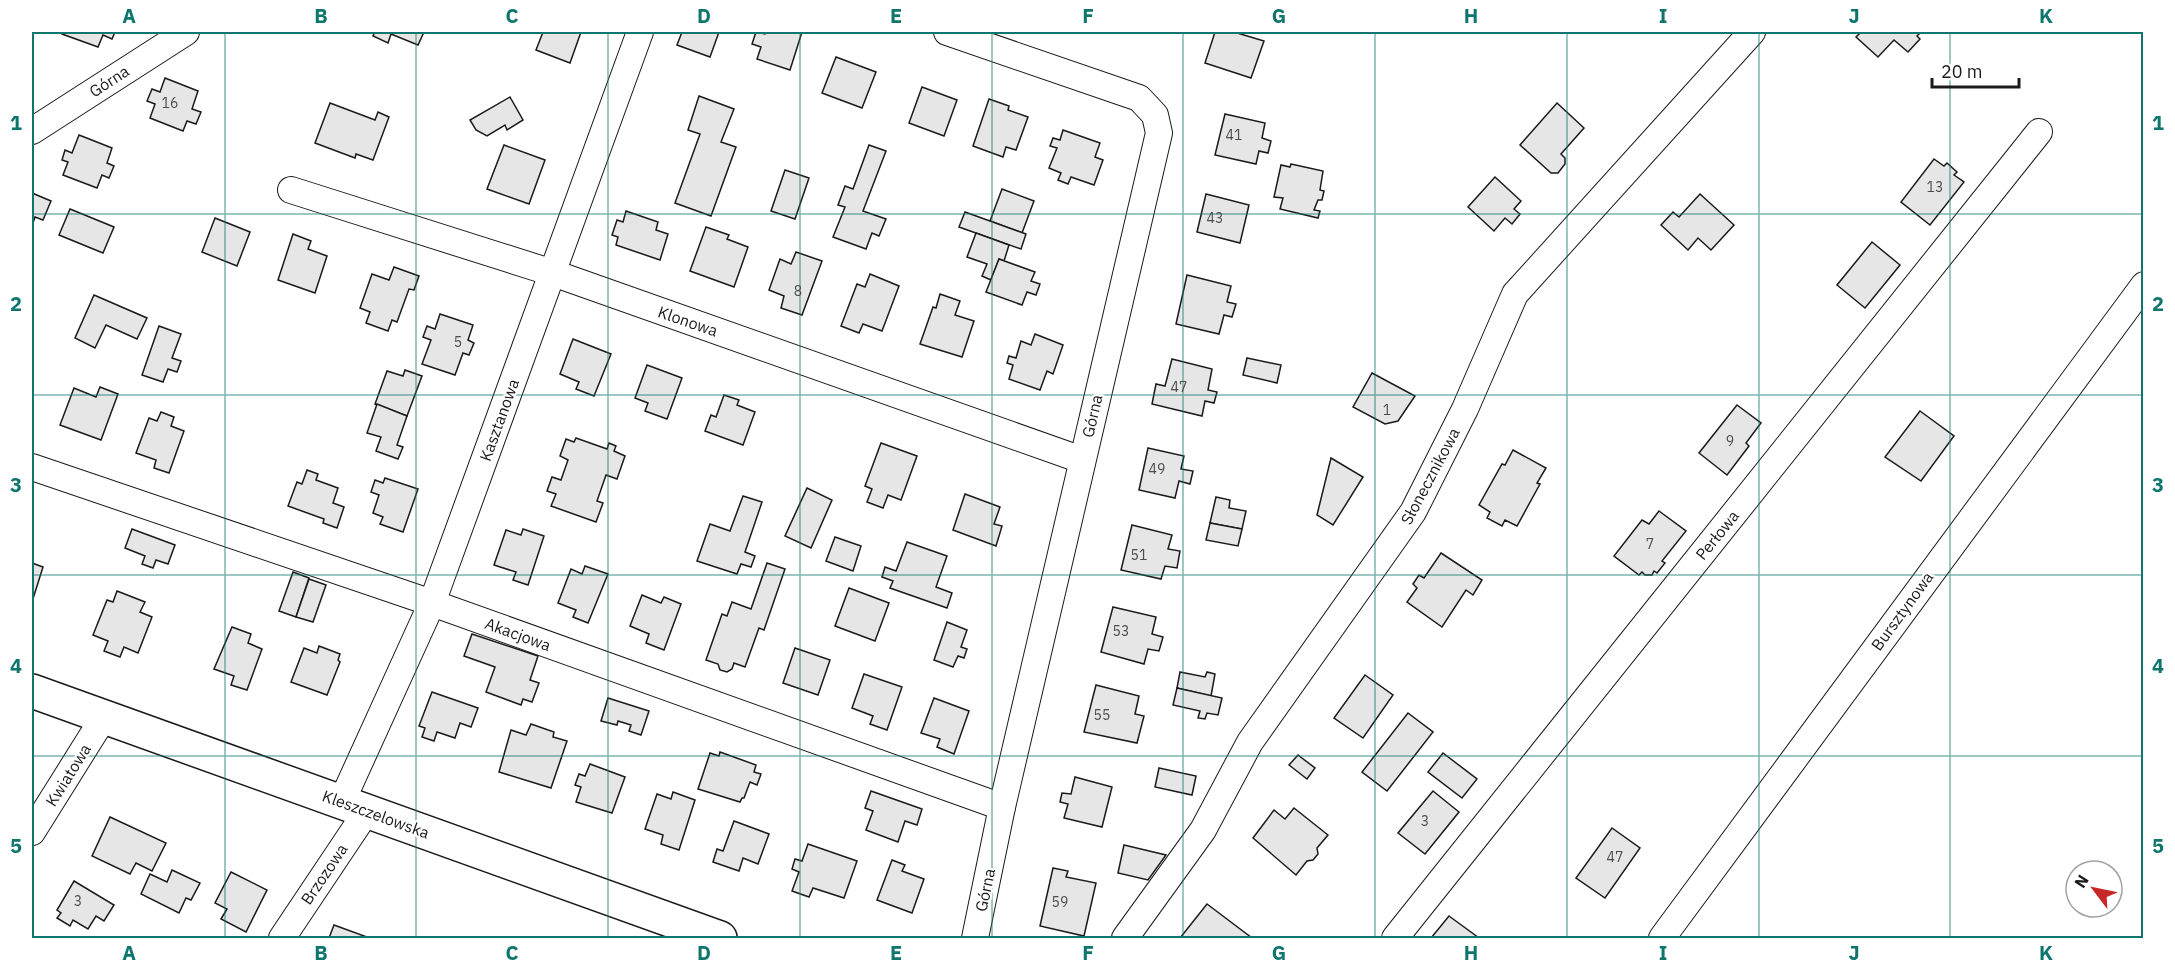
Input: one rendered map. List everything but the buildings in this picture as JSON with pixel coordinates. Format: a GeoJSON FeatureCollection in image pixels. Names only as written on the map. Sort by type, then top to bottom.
{"type":"FeatureCollection","features":[{"type":"Feature","properties":{"kind":"main road","name":"Kleszczelowska"},"geometry":{"type":"LineString","coordinates":[[32,691],[720,939]]}},
{"type":"Feature","properties":{"kind":"street","name":"Górna"},"geometry":{"type":"LineString","coordinates":[[32,130],[186,32]]}},
{"type":"Feature","properties":{"kind":"street","name":"Kasztanowa"},"geometry":{"type":"LineString","coordinates":[[355,806],[432,603],[640,32]]}},
{"type":"Feature","properties":{"kind":"street","name":"Górna"},"geometry":{"type":"LineString","coordinates":[[947,32],[1139,98],[1155,115],[1159,133],[1002,807],[975,939]]}},
{"type":"Feature","properties":{"kind":"street","name":"Słonecznikowa"},"geometry":{"type":"LineString","coordinates":[[1125,939],[1203,830],[1250,742],[1413,512],[1465,409],[1515,294],[1752,32]]}},
{"type":"Feature","properties":{"kind":"street","name":"Perłowa"},"geometry":{"type":"LineString","coordinates":[[1395,939],[2039,132]]}},
{"type":"Feature","properties":{"kind":"street","name":"Klonowa"},"geometry":{"type":"LineString","coordinates":[[291,190],[553,273],[1082,460]]}},
{"type":"Feature","properties":{"kind":"street","name":"Bursztynowa"},"geometry":{"type":"LineString","coordinates":[[1662,939],[2144,285]]}},
{"type":"Feature","properties":{"kind":"street","name":"Akacjowa"},"geometry":{"type":"LineString","coordinates":[[32,467],[432,603],[1002,807]]}},
{"type":"Feature","properties":{"kind":"street","name":"Kwiatowa"},"geometry":{"type":"LineString","coordinates":[[32,832],[104,717]]}},
{"type":"Feature","properties":{"kind":"street","name":"Brzozowa"},"geometry":{"type":"LineString","coordinates":[[282,939],[355,806]]}}]}
